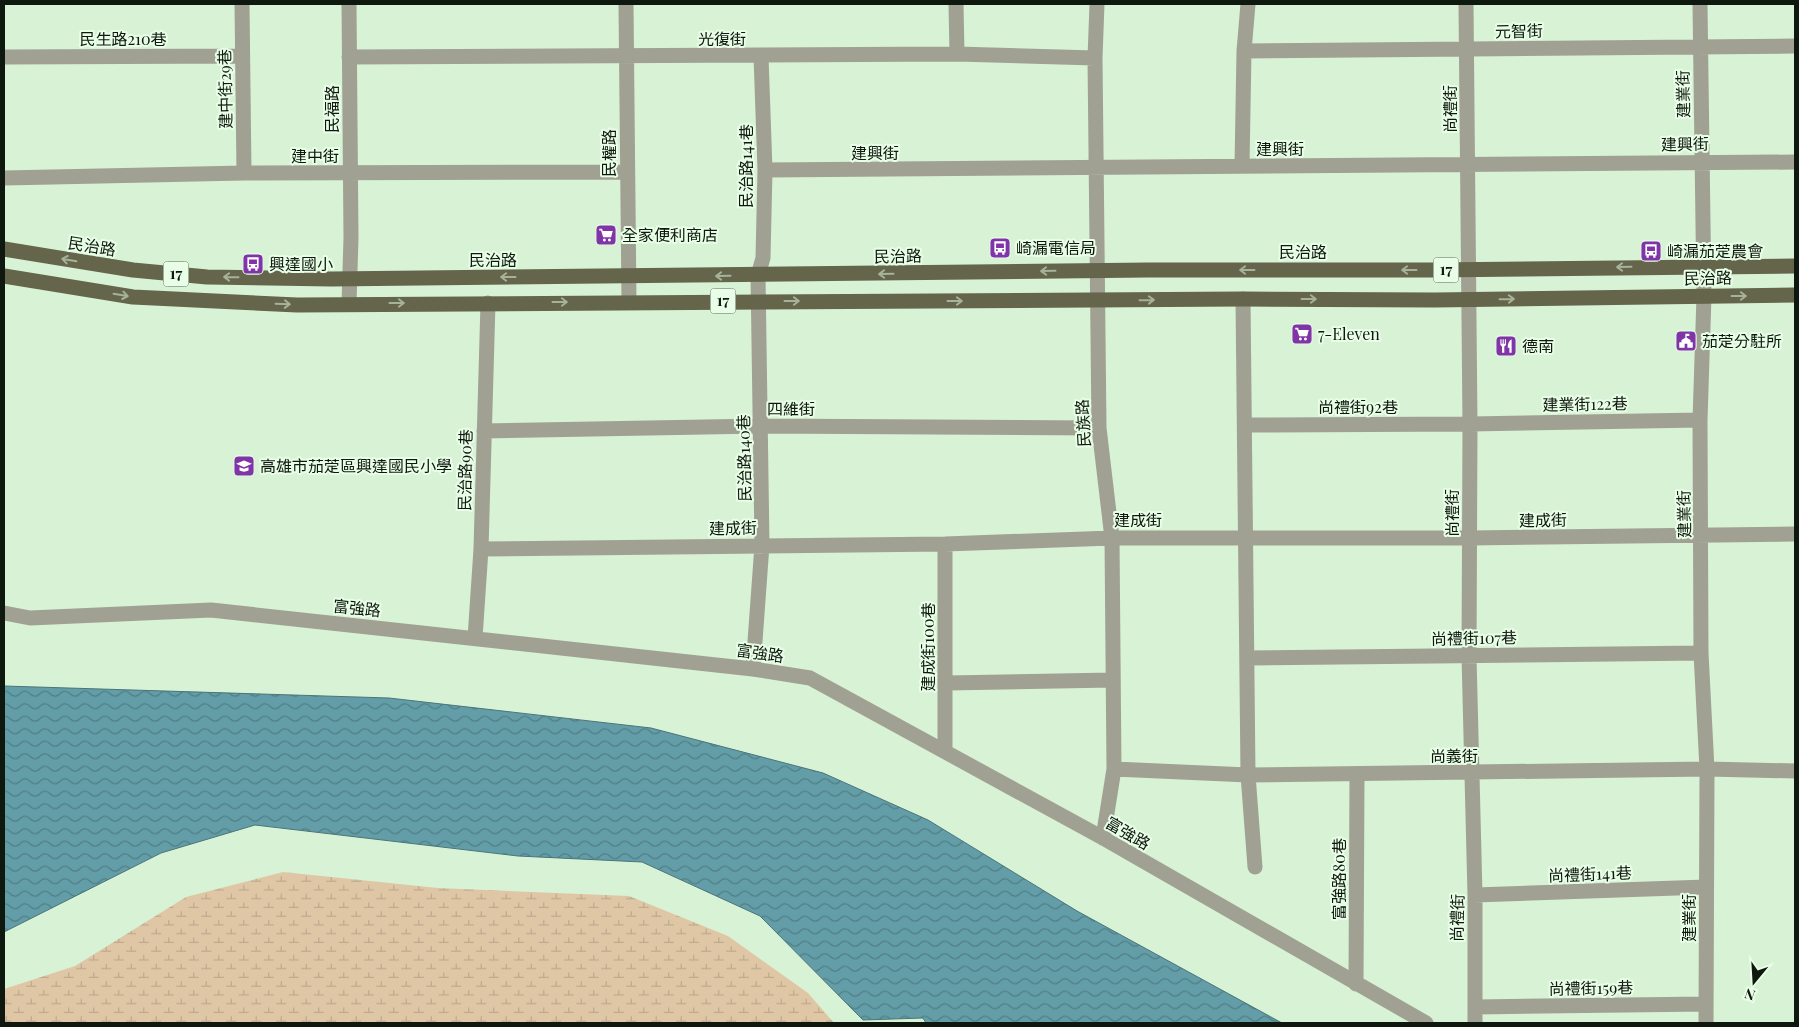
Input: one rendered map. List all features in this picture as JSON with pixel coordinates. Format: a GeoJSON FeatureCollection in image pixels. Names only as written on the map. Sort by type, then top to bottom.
{"type":"FeatureCollection","features":[{"type":"Feature","properties":{"kind":"main road","name":"民治路"},"geometry":{"type":"LineString","coordinates":[[4,249],[133,270],[207,277],[350,279],[1795,266]]}},
{"type":"Feature","properties":{"kind":"main road","name":"民治路"},"geometry":{"type":"LineString","coordinates":[[4,276],[133,297],[297,305],[1243,298],[1470,300],[1795,295]]}},
{"type":"Feature","properties":{"kind":"street","name":"建中街29巷"},"geometry":{"type":"LineString","coordinates":[[242,4],[244,173]]}},
{"type":"Feature","properties":{"kind":"street","name":"民福路"},"geometry":{"type":"LineString","coordinates":[[348,304],[350,279],[349,4]]}},
{"type":"Feature","properties":{"kind":"street","name":"民權路"},"geometry":{"type":"LineString","coordinates":[[626,4],[626,172],[629,302]]}},
{"type":"Feature","properties":{"kind":"street"},"geometry":{"type":"LineString","coordinates":[[956,4],[957,54]]}},
{"type":"Feature","properties":{"kind":"street","name":"民族路"},"geometry":{"type":"LineString","coordinates":[[1097,4],[1095,58],[1099,428],[1112,538],[1114,770],[1102,838]]}},
{"type":"Feature","properties":{"kind":"street"},"geometry":{"type":"LineString","coordinates":[[1242,166],[1244,51],[1248,4]]}},
{"type":"Feature","properties":{"kind":"street","name":"尚禮街"},"geometry":{"type":"LineString","coordinates":[[1466,4],[1468,50],[1468,269],[1470,300],[1469,656],[1475,895],[1475,1023]]}},
{"type":"Feature","properties":{"kind":"street","name":"建業街"},"geometry":{"type":"LineString","coordinates":[[1700,4],[1704,296],[1700,420],[1702,536],[1701,653],[1707,769],[1706,1023]]}},
{"type":"Feature","properties":{"kind":"street","name":"元智街"},"geometry":{"type":"LineString","coordinates":[[1244,51],[1795,46]]}},
{"type":"Feature","properties":{"kind":"street","name":"光復街"},"geometry":{"type":"LineString","coordinates":[[349,57],[957,54],[1095,58]]}},
{"type":"Feature","properties":{"kind":"street","name":"民生路210巷"},"geometry":{"type":"LineString","coordinates":[[4,58],[242,56]]}},
{"type":"Feature","properties":{"kind":"street","name":"民治路141巷"},"geometry":{"type":"LineString","coordinates":[[758,275],[763,258],[765,170],[761,56]]}},
{"type":"Feature","properties":{"kind":"street","name":"建興街"},"geometry":{"type":"LineString","coordinates":[[765,170],[1097,169],[1701,161],[1795,162]]}},
{"type":"Feature","properties":{"kind":"street","name":"建中街"},"geometry":{"type":"LineString","coordinates":[[4,178],[244,173],[626,172]]}},
{"type":"Feature","properties":{"kind":"street","name":"民治路140巷"},"geometry":{"type":"LineString","coordinates":[[753,669],[762,545],[758,275]]}},
{"type":"Feature","properties":{"kind":"street"},"geometry":{"type":"LineString","coordinates":[[1243,298],[1248,775],[1255,867]]}},
{"type":"Feature","properties":{"kind":"street","name":"民治路90巷"},"geometry":{"type":"LineString","coordinates":[[475,638],[481,549],[488,303]]}},
{"type":"Feature","properties":{"kind":"street","name":"建業街122巷"},"geometry":{"type":"LineString","coordinates":[[1470,424],[1700,420]]}},
{"type":"Feature","properties":{"kind":"street","name":"尚禮街92巷"},"geometry":{"type":"LineString","coordinates":[[1245,425],[1470,424]]}},
{"type":"Feature","properties":{"kind":"street","name":"四維街"},"geometry":{"type":"LineString","coordinates":[[484,430],[761,426],[1099,428]]}},
{"type":"Feature","properties":{"kind":"street","name":"建成街"},"geometry":{"type":"LineString","coordinates":[[481,549],[945,544],[1112,538],[1470,538],[1795,534]]}},
{"type":"Feature","properties":{"kind":"street","name":"建成街100巷"},"geometry":{"type":"LineString","coordinates":[[945,544],[945,750]]}},
{"type":"Feature","properties":{"kind":"street","name":"富強路"},"geometry":{"type":"LineString","coordinates":[[4,612],[30,618],[211,610],[753,669],[810,678],[945,750],[1426,1023]]}},
{"type":"Feature","properties":{"kind":"street","name":"尚禮街107巷"},"geometry":{"type":"LineString","coordinates":[[1247,658],[1701,653]]}},
{"type":"Feature","properties":{"kind":"street"},"geometry":{"type":"LineString","coordinates":[[946,682],[1113,680]]}},
{"type":"Feature","properties":{"kind":"street","name":"尚義街"},"geometry":{"type":"LineString","coordinates":[[1114,770],[1248,775],[1471,774],[1707,769],[1795,771]]}},
{"type":"Feature","properties":{"kind":"street","name":"富強路80巷"},"geometry":{"type":"LineString","coordinates":[[1356,984],[1357,774]]}},
{"type":"Feature","properties":{"kind":"street","name":"尚禮街141巷"},"geometry":{"type":"LineString","coordinates":[[1475,895],[1706,887]]}},
{"type":"Feature","properties":{"kind":"street","name":"尚禮街159巷"},"geometry":{"type":"LineString","coordinates":[[1476,1007],[1706,1004]]}},
{"type":"Feature","properties":{"kind":"green space"},"geometry":{"type":"Polygon","coordinates":[[[283,872],[438,888],[629,896],[728,936],[808,993],[834,1023],[4,1023],[4,989],[75,966],[186,897],[283,872]]]}},
{"type":"Feature","properties":{"kind":"water"},"geometry":{"type":"Polygon","coordinates":[[[4,686],[389,698],[651,728],[823,773],[928,820],[1077,911],[1282,1023],[926,1023],[923,1018],[863,1020],[760,916],[642,862],[518,856],[255,825],[161,853],[4,932],[4,686]]]}},
{"type":"Feature","properties":{"kind":"place","name":"全家便利商店"},"geometry":{"type":"Point","coordinates":[606,235]}},
{"type":"Feature","properties":{"kind":"place","name":"崎漏電信局"},"geometry":{"type":"Point","coordinates":[1000,248]}},
{"type":"Feature","properties":{"kind":"place","name":"崎漏茄萣農會"},"geometry":{"type":"Point","coordinates":[1651,251]}},
{"type":"Feature","properties":{"kind":"place","name":"興達國小"},"geometry":{"type":"Point","coordinates":[253,264]}},
{"type":"Feature","properties":{"kind":"place","name":"7-Eleven"},"geometry":{"type":"Point","coordinates":[1302,334]}},
{"type":"Feature","properties":{"kind":"place","name":"茄萣分駐所"},"geometry":{"type":"Point","coordinates":[1686,341]}},
{"type":"Feature","properties":{"kind":"place","name":"德南"},"geometry":{"type":"Point","coordinates":[1506,346]}},
{"type":"Feature","properties":{"kind":"place","name":"高雄市茄萣區興達國民小學"},"geometry":{"type":"Point","coordinates":[244,466]}}]}
